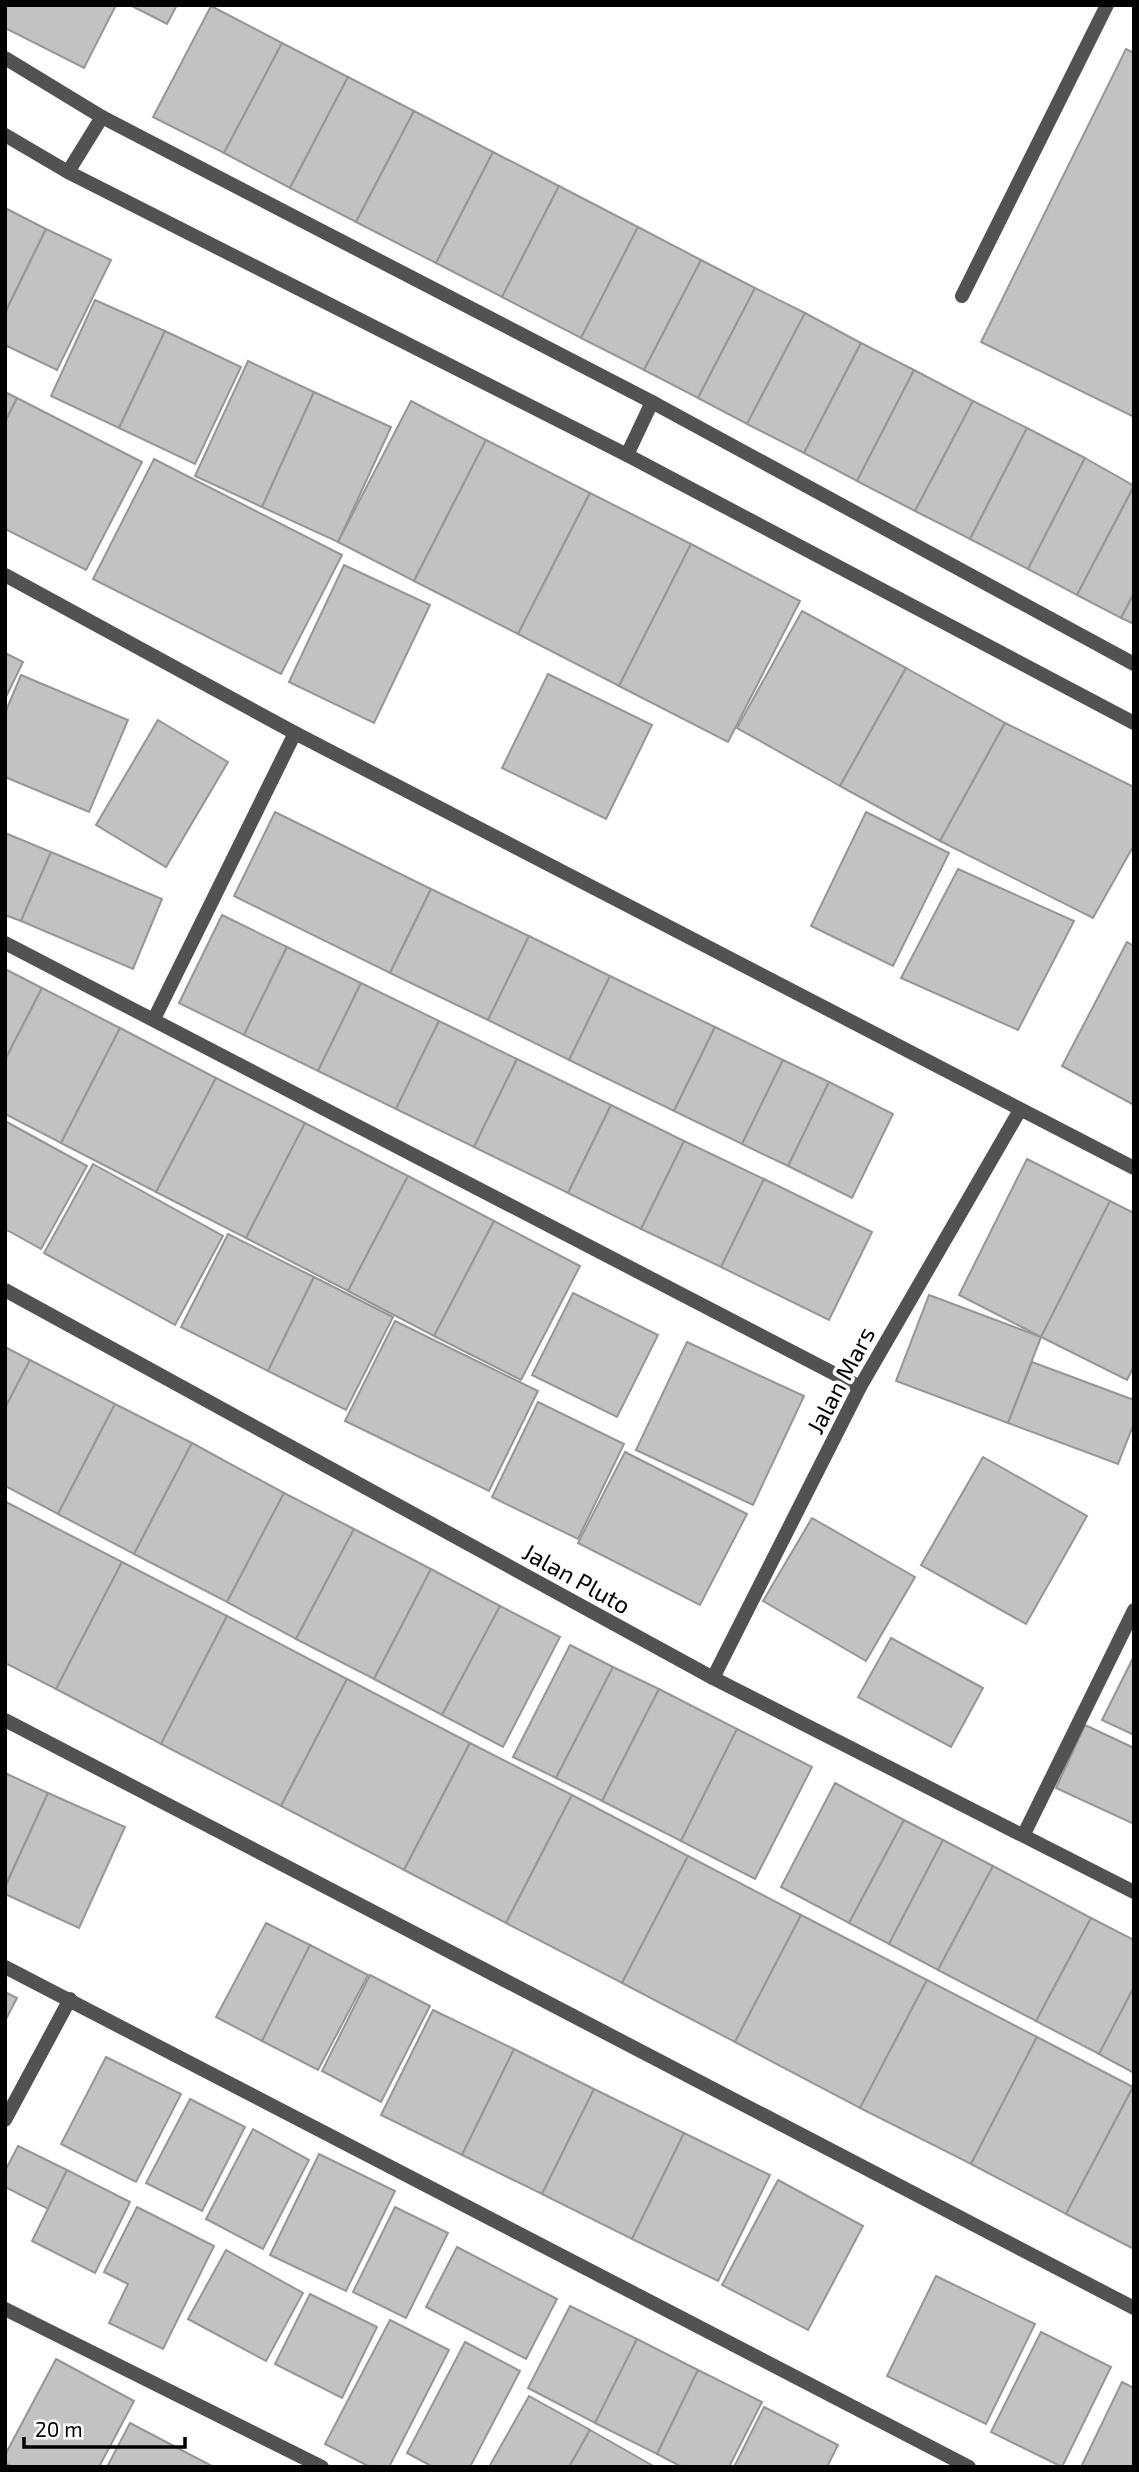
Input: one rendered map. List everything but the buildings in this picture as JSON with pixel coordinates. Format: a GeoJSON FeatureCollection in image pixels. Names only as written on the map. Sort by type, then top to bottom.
{"type":"FeatureCollection","features":[{"type":"Feature","properties":{"kind":"street"},"geometry":{"type":"LineString","coordinates":[[961,296],[1107,5]]}},
{"type":"Feature","properties":{"kind":"street"},"geometry":{"type":"LineString","coordinates":[[5,58],[102,117],[652,402],[1134,664]]}},
{"type":"Feature","properties":{"kind":"street"},"geometry":{"type":"LineString","coordinates":[[68,172],[102,117]]}},
{"type":"Feature","properties":{"kind":"street"},"geometry":{"type":"LineString","coordinates":[[5,135],[68,172],[627,455],[1134,723]]}},
{"type":"Feature","properties":{"kind":"street"},"geometry":{"type":"LineString","coordinates":[[627,455],[652,402]]}},
{"type":"Feature","properties":{"kind":"street"},"geometry":{"type":"LineString","coordinates":[[5,575],[295,733],[1134,1168]]}},
{"type":"Feature","properties":{"kind":"street"},"geometry":{"type":"LineString","coordinates":[[154,1019],[295,733]]}},
{"type":"Feature","properties":{"kind":"street"},"geometry":{"type":"LineString","coordinates":[[5,943],[860,1387]]}},
{"type":"Feature","properties":{"kind":"street","name":"Jalan Mars"},"geometry":{"type":"LineString","coordinates":[[713,1678],[860,1387],[1020,1110]]}},
{"type":"Feature","properties":{"kind":"street","name":"Jalan Pluto"},"geometry":{"type":"LineString","coordinates":[[5,1290],[713,1678],[1134,1892]]}},
{"type":"Feature","properties":{"kind":"street"},"geometry":{"type":"LineString","coordinates":[[1024,1834],[1134,1610]]}},
{"type":"Feature","properties":{"kind":"street"},"geometry":{"type":"LineString","coordinates":[[5,1720],[1134,2308]]}},
{"type":"Feature","properties":{"kind":"street"},"geometry":{"type":"LineString","coordinates":[[5,1967],[969,2467]]}},
{"type":"Feature","properties":{"kind":"street"},"geometry":{"type":"LineString","coordinates":[[5,2120],[70,1999]]}},
{"type":"Feature","properties":{"kind":"street"},"geometry":{"type":"LineString","coordinates":[[5,2309],[322,2467]]}}]}
